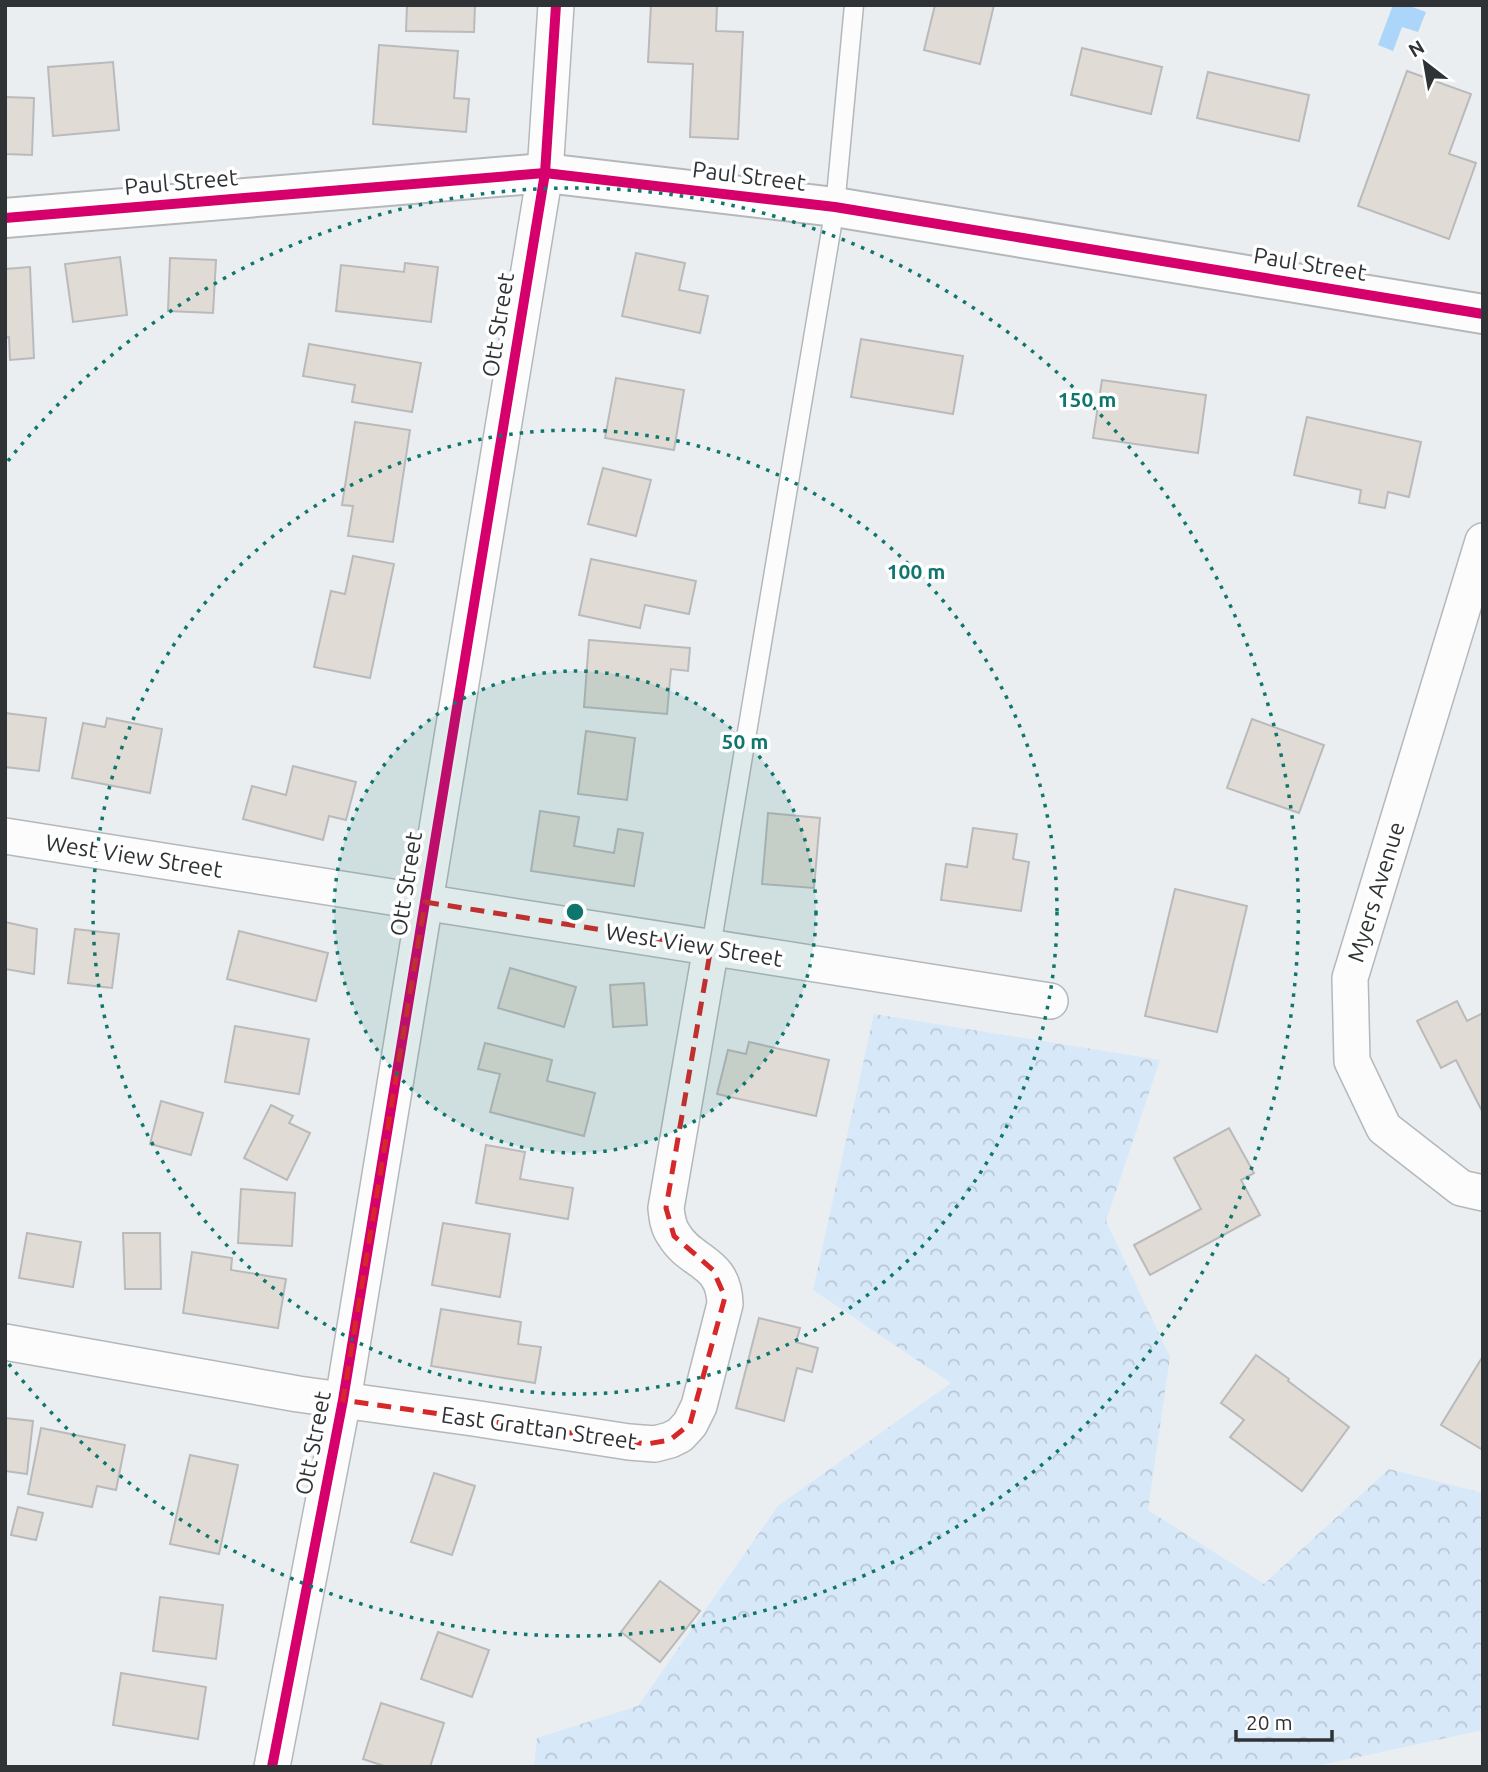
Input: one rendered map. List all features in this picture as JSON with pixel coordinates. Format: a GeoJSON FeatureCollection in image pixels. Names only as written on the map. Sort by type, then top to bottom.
{"type":"FeatureCollection","features":[{"type":"Feature","properties":{"kind":"street","name":"Ott Street"},"geometry":{"type":"LineString","coordinates":[[272,1767],[343,1400],[545,173],[556,5]]}},
{"type":"Feature","properties":{"kind":"street","name":"Paul Street"},"geometry":{"type":"LineString","coordinates":[[5,218],[545,173],[835,207],[1483,314]]}},
{"type":"Feature","properties":{"kind":"street","name":"Myers Avenue"},"geometry":{"type":"LineString","coordinates":[[1483,541],[1350,978],[1352,1060],[1384,1128],[1461,1188],[1483,1193]]}},
{"type":"Feature","properties":{"kind":"street","name":"West View Street"},"geometry":{"type":"LineString","coordinates":[[5,836],[1050,1001]]}},
{"type":"Feature","properties":{"kind":"street","name":"East Grattan Street"},"geometry":{"type":"LineString","coordinates":[[5,1342],[299,1394],[647,1444],[670,1440],[680,1435],[690,1424],[699,1405],[725,1304],[721,1282],[713,1270],[674,1236],[666,1208],[711,947]]}},
{"type":"Feature","properties":{"kind":"lane"},"geometry":{"type":"LineString","coordinates":[[711,947],[835,207],[853,5]]}},
{"type":"Feature","properties":{"kind":"highlighted area"},"geometry":{"type":"Polygon","coordinates":[[[425,902],[711,947],[666,1208],[674,1236],[713,1270],[725,1297],[690,1424],[670,1440],[647,1444],[343,1400],[425,902]]]}},
{"type":"Feature","properties":{"kind":"green space"},"geometry":{"type":"Polygon","coordinates":[[[874,1014],[1160,1060],[1106,1221],[1170,1357],[1148,1510],[1264,1584],[1389,1469],[1483,1493],[1483,1730],[1312,1767],[534,1767],[537,1738],[638,1706],[778,1506],[951,1383],[813,1290],[874,1014]]]}},
{"type":"Feature","properties":{"kind":"water"},"geometry":{"type":"Polygon","coordinates":[[[1393,5],[1407,5],[1426,12],[1418,32],[1402,27],[1393,51],[1378,45],[1393,5]]]}},
{"type":"Feature","properties":{"kind":"building"},"geometry":{"type":"Polygon","coordinates":[[[407,5],[475,5],[474,32],[406,31],[407,5]]]}},
{"type":"Feature","properties":{"kind":"building"},"geometry":{"type":"Polygon","coordinates":[[[651,5],[717,5],[716,31],[743,32],[738,139],[690,137],[693,64],[648,62],[651,5]]]}},
{"type":"Feature","properties":{"kind":"building"},"geometry":{"type":"Polygon","coordinates":[[[935,5],[994,5],[980,64],[924,50],[935,5]]]}},
{"type":"Feature","properties":{"kind":"building"},"geometry":{"type":"Polygon","coordinates":[[[379,45],[458,51],[454,98],[469,99],[466,132],[373,124],[379,45]]]}},
{"type":"Feature","properties":{"kind":"building"},"geometry":{"type":"Polygon","coordinates":[[[1082,48],[1162,67],[1151,114],[1071,95],[1082,48]]]}},
{"type":"Feature","properties":{"kind":"building"},"geometry":{"type":"Polygon","coordinates":[[[113,62],[119,130],[53,136],[48,67],[113,62]]]}},
{"type":"Feature","properties":{"kind":"building"},"geometry":{"type":"Polygon","coordinates":[[[1407,71],[1471,94],[1449,154],[1476,163],[1449,239],[1358,206],[1407,71]]]}},
{"type":"Feature","properties":{"kind":"building"},"geometry":{"type":"Polygon","coordinates":[[[1208,72],[1309,95],[1299,141],[1197,118],[1208,72]]]}},
{"type":"Feature","properties":{"kind":"building"},"geometry":{"type":"Polygon","coordinates":[[[5,97],[34,98],[32,155],[5,154],[5,97]]]}},
{"type":"Feature","properties":{"kind":"building"},"geometry":{"type":"Polygon","coordinates":[[[636,253],[685,263],[679,290],[708,296],[700,333],[622,316],[636,253]]]}},
{"type":"Feature","properties":{"kind":"building"},"geometry":{"type":"Polygon","coordinates":[[[120,257],[127,315],[73,322],[65,264],[120,257]]]}},
{"type":"Feature","properties":{"kind":"building"},"geometry":{"type":"Polygon","coordinates":[[[170,258],[216,260],[213,313],[168,311],[170,258]]]}},
{"type":"Feature","properties":{"kind":"building"},"geometry":{"type":"Polygon","coordinates":[[[405,263],[438,267],[431,322],[336,311],[341,265],[404,272],[405,263]]]}},
{"type":"Feature","properties":{"kind":"building"},"geometry":{"type":"Polygon","coordinates":[[[30,267],[34,358],[10,360],[9,337],[5,338],[5,269],[30,267]]]}},
{"type":"Feature","properties":{"kind":"building"},"geometry":{"type":"Polygon","coordinates":[[[861,339],[963,356],[953,414],[851,397],[861,339]]]}},
{"type":"Feature","properties":{"kind":"building"},"geometry":{"type":"Polygon","coordinates":[[[309,344],[421,363],[412,412],[352,402],[355,385],[303,376],[309,344]]]}},
{"type":"Feature","properties":{"kind":"building"},"geometry":{"type":"Polygon","coordinates":[[[616,378],[684,390],[674,450],[605,438],[616,378]]]}},
{"type":"Feature","properties":{"kind":"building"},"geometry":{"type":"Polygon","coordinates":[[[1102,380],[1206,395],[1198,453],[1093,438],[1102,380]]]}},
{"type":"Feature","properties":{"kind":"building"},"geometry":{"type":"Polygon","coordinates":[[[1307,417],[1421,442],[1409,497],[1388,492],[1385,508],[1359,503],[1361,490],[1294,475],[1307,417]]]}},
{"type":"Feature","properties":{"kind":"building"},"geometry":{"type":"Polygon","coordinates":[[[355,422],[410,430],[393,542],[348,536],[353,506],[342,505],[355,422]]]}},
{"type":"Feature","properties":{"kind":"building"},"geometry":{"type":"Polygon","coordinates":[[[603,468],[651,480],[636,536],[588,524],[603,468]]]}},
{"type":"Feature","properties":{"kind":"building"},"geometry":{"type":"Polygon","coordinates":[[[353,556],[394,564],[370,678],[314,667],[331,591],[345,594],[353,556]]]}},
{"type":"Feature","properties":{"kind":"building"},"geometry":{"type":"Polygon","coordinates":[[[591,559],[696,581],[689,614],[645,605],[640,628],[579,615],[591,559]]]}},
{"type":"Feature","properties":{"kind":"building"},"geometry":{"type":"Polygon","coordinates":[[[589,640],[690,648],[688,671],[671,669],[667,714],[584,707],[589,640]]]}},
{"type":"Feature","properties":{"kind":"building"},"geometry":{"type":"Polygon","coordinates":[[[5,713],[46,718],[39,771],[5,767],[5,713]]]}},
{"type":"Feature","properties":{"kind":"building"},"geometry":{"type":"Polygon","coordinates":[[[107,718],[162,729],[150,793],[72,778],[83,723],[105,727],[107,718]]]}},
{"type":"Feature","properties":{"kind":"building"},"geometry":{"type":"Polygon","coordinates":[[[1252,719],[1324,745],[1299,813],[1227,788],[1252,719]]]}},
{"type":"Feature","properties":{"kind":"building"},"geometry":{"type":"Polygon","coordinates":[[[586,731],[635,738],[627,800],[578,794],[586,731]]]}},
{"type":"Feature","properties":{"kind":"building"},"geometry":{"type":"Polygon","coordinates":[[[293,766],[356,782],[346,820],[329,816],[323,840],[243,819],[252,786],[286,795],[293,766]]]}},
{"type":"Feature","properties":{"kind":"building"},"geometry":{"type":"Polygon","coordinates":[[[540,811],[579,817],[574,846],[614,853],[618,829],[643,833],[634,886],[531,871],[540,811]]]}},
{"type":"Feature","properties":{"kind":"building"},"geometry":{"type":"Polygon","coordinates":[[[768,813],[820,818],[814,888],[762,884],[768,813]]]}},
{"type":"Feature","properties":{"kind":"building"},"geometry":{"type":"Polygon","coordinates":[[[973,828],[1017,834],[1013,859],[1029,862],[1021,911],[941,900],[946,864],[967,867],[973,828]]]}},
{"type":"Feature","properties":{"kind":"building"},"geometry":{"type":"Polygon","coordinates":[[[1175,889],[1247,906],[1217,1032],[1145,1016],[1175,889]]]}},
{"type":"Feature","properties":{"kind":"building"},"geometry":{"type":"Polygon","coordinates":[[[5,922],[37,929],[34,974],[5,969],[5,922]]]}},
{"type":"Feature","properties":{"kind":"building"},"geometry":{"type":"Polygon","coordinates":[[[75,929],[119,934],[112,988],[68,983],[75,929]]]}},
{"type":"Feature","properties":{"kind":"building"},"geometry":{"type":"Polygon","coordinates":[[[239,931],[328,953],[316,1001],[227,979],[239,931]]]}},
{"type":"Feature","properties":{"kind":"building"},"geometry":{"type":"Polygon","coordinates":[[[510,968],[576,987],[564,1027],[498,1008],[510,968]]]}},
{"type":"Feature","properties":{"kind":"building"},"geometry":{"type":"Polygon","coordinates":[[[644,983],[647,1025],[613,1027],[610,985],[644,983]]]}},
{"type":"Feature","properties":{"kind":"building"},"geometry":{"type":"Polygon","coordinates":[[[1457,1001],[1467,1021],[1483,1013],[1483,1113],[1456,1060],[1441,1068],[1417,1021],[1457,1001]]]}},
{"type":"Feature","properties":{"kind":"building"},"geometry":{"type":"Polygon","coordinates":[[[235,1026],[309,1039],[299,1094],[225,1082],[235,1026]]]}},
{"type":"Feature","properties":{"kind":"building"},"geometry":{"type":"Polygon","coordinates":[[[749,1042],[829,1060],[816,1116],[717,1094],[728,1050],[746,1054],[749,1042]]]}},
{"type":"Feature","properties":{"kind":"building"},"geometry":{"type":"Polygon","coordinates":[[[485,1043],[552,1060],[547,1081],[595,1093],[584,1136],[490,1112],[500,1074],[478,1069],[485,1043]]]}},
{"type":"Feature","properties":{"kind":"building"},"geometry":{"type":"Polygon","coordinates":[[[161,1101],[203,1113],[191,1155],[150,1144],[161,1101]]]}},
{"type":"Feature","properties":{"kind":"building"},"geometry":{"type":"Polygon","coordinates":[[[271,1105],[293,1116],[289,1123],[310,1133],[287,1180],[244,1158],[271,1105]]]}},
{"type":"Feature","properties":{"kind":"building"},"geometry":{"type":"Polygon","coordinates":[[[1229,1128],[1254,1173],[1241,1180],[1260,1215],[1150,1275],[1134,1245],[1201,1209],[1174,1158],[1229,1128]]]}},
{"type":"Feature","properties":{"kind":"building"},"geometry":{"type":"Polygon","coordinates":[[[486,1145],[525,1152],[520,1179],[573,1188],[568,1219],[476,1203],[486,1145]]]}},
{"type":"Feature","properties":{"kind":"building"},"geometry":{"type":"Polygon","coordinates":[[[241,1189],[295,1193],[292,1246],[238,1243],[241,1189]]]}},
{"type":"Feature","properties":{"kind":"building"},"geometry":{"type":"Polygon","coordinates":[[[443,1223],[510,1234],[500,1297],[432,1285],[443,1223]]]}},
{"type":"Feature","properties":{"kind":"building"},"geometry":{"type":"Polygon","coordinates":[[[27,1233],[81,1242],[73,1287],[19,1278],[27,1233]]]}},
{"type":"Feature","properties":{"kind":"building"},"geometry":{"type":"Polygon","coordinates":[[[123,1233],[160,1233],[161,1289],[125,1289],[123,1233]]]}},
{"type":"Feature","properties":{"kind":"building"},"geometry":{"type":"Polygon","coordinates":[[[192,1252],[232,1258],[231,1270],[286,1279],[278,1328],[183,1313],[192,1252]]]}},
{"type":"Feature","properties":{"kind":"building"},"geometry":{"type":"Polygon","coordinates":[[[441,1309],[521,1322],[518,1344],[541,1347],[535,1383],[431,1366],[441,1309]]]}},
{"type":"Feature","properties":{"kind":"building"},"geometry":{"type":"Polygon","coordinates":[[[759,1318],[800,1328],[796,1342],[818,1348],[812,1372],[797,1368],[784,1421],[736,1408],[759,1318]]]}},
{"type":"Feature","properties":{"kind":"building"},"geometry":{"type":"Polygon","coordinates":[[[1256,1355],[1349,1427],[1302,1491],[1230,1437],[1244,1420],[1221,1403],[1256,1355]]]}},
{"type":"Feature","properties":{"kind":"building"},"geometry":{"type":"Polygon","coordinates":[[[1483,1356],[1483,1450],[1441,1425],[1483,1356]]]}},
{"type":"Feature","properties":{"kind":"building"},"geometry":{"type":"Polygon","coordinates":[[[5,1418],[33,1421],[27,1474],[5,1471],[5,1418]]]}},
{"type":"Feature","properties":{"kind":"building"},"geometry":{"type":"Polygon","coordinates":[[[41,1428],[125,1445],[116,1490],[97,1486],[92,1507],[28,1494],[41,1428]]]}},
{"type":"Feature","properties":{"kind":"building"},"geometry":{"type":"Polygon","coordinates":[[[190,1455],[238,1465],[219,1554],[170,1544],[190,1455]]]}},
{"type":"Feature","properties":{"kind":"building"},"geometry":{"type":"Polygon","coordinates":[[[434,1473],[475,1486],[452,1555],[411,1542],[434,1473]]]}},
{"type":"Feature","properties":{"kind":"building"},"geometry":{"type":"Polygon","coordinates":[[[18,1507],[43,1513],[36,1540],[11,1535],[18,1507]]]}},
{"type":"Feature","properties":{"kind":"building"},"geometry":{"type":"Polygon","coordinates":[[[660,1581],[700,1611],[660,1662],[621,1632],[660,1581]]]}},
{"type":"Feature","properties":{"kind":"building"},"geometry":{"type":"Polygon","coordinates":[[[160,1597],[223,1605],[216,1659],[153,1651],[160,1597]]]}},
{"type":"Feature","properties":{"kind":"building"},"geometry":{"type":"Polygon","coordinates":[[[438,1632],[489,1650],[472,1697],[421,1679],[438,1632]]]}},
{"type":"Feature","properties":{"kind":"building"},"geometry":{"type":"Polygon","coordinates":[[[121,1673],[206,1687],[198,1739],[113,1725],[121,1673]]]}},
{"type":"Feature","properties":{"kind":"building"},"geometry":{"type":"Polygon","coordinates":[[[381,1703],[444,1723],[430,1767],[387,1767],[363,1759],[381,1703]]]}},
{"type":"Feature","properties":{"kind":"cycle path"},"geometry":{"type":"LineString","coordinates":[[272,1767],[343,1400],[545,173],[556,5]]}},
{"type":"Feature","properties":{"kind":"cycle path"},"geometry":{"type":"LineString","coordinates":[[5,218],[545,173],[835,207],[1483,314]]}}]}
